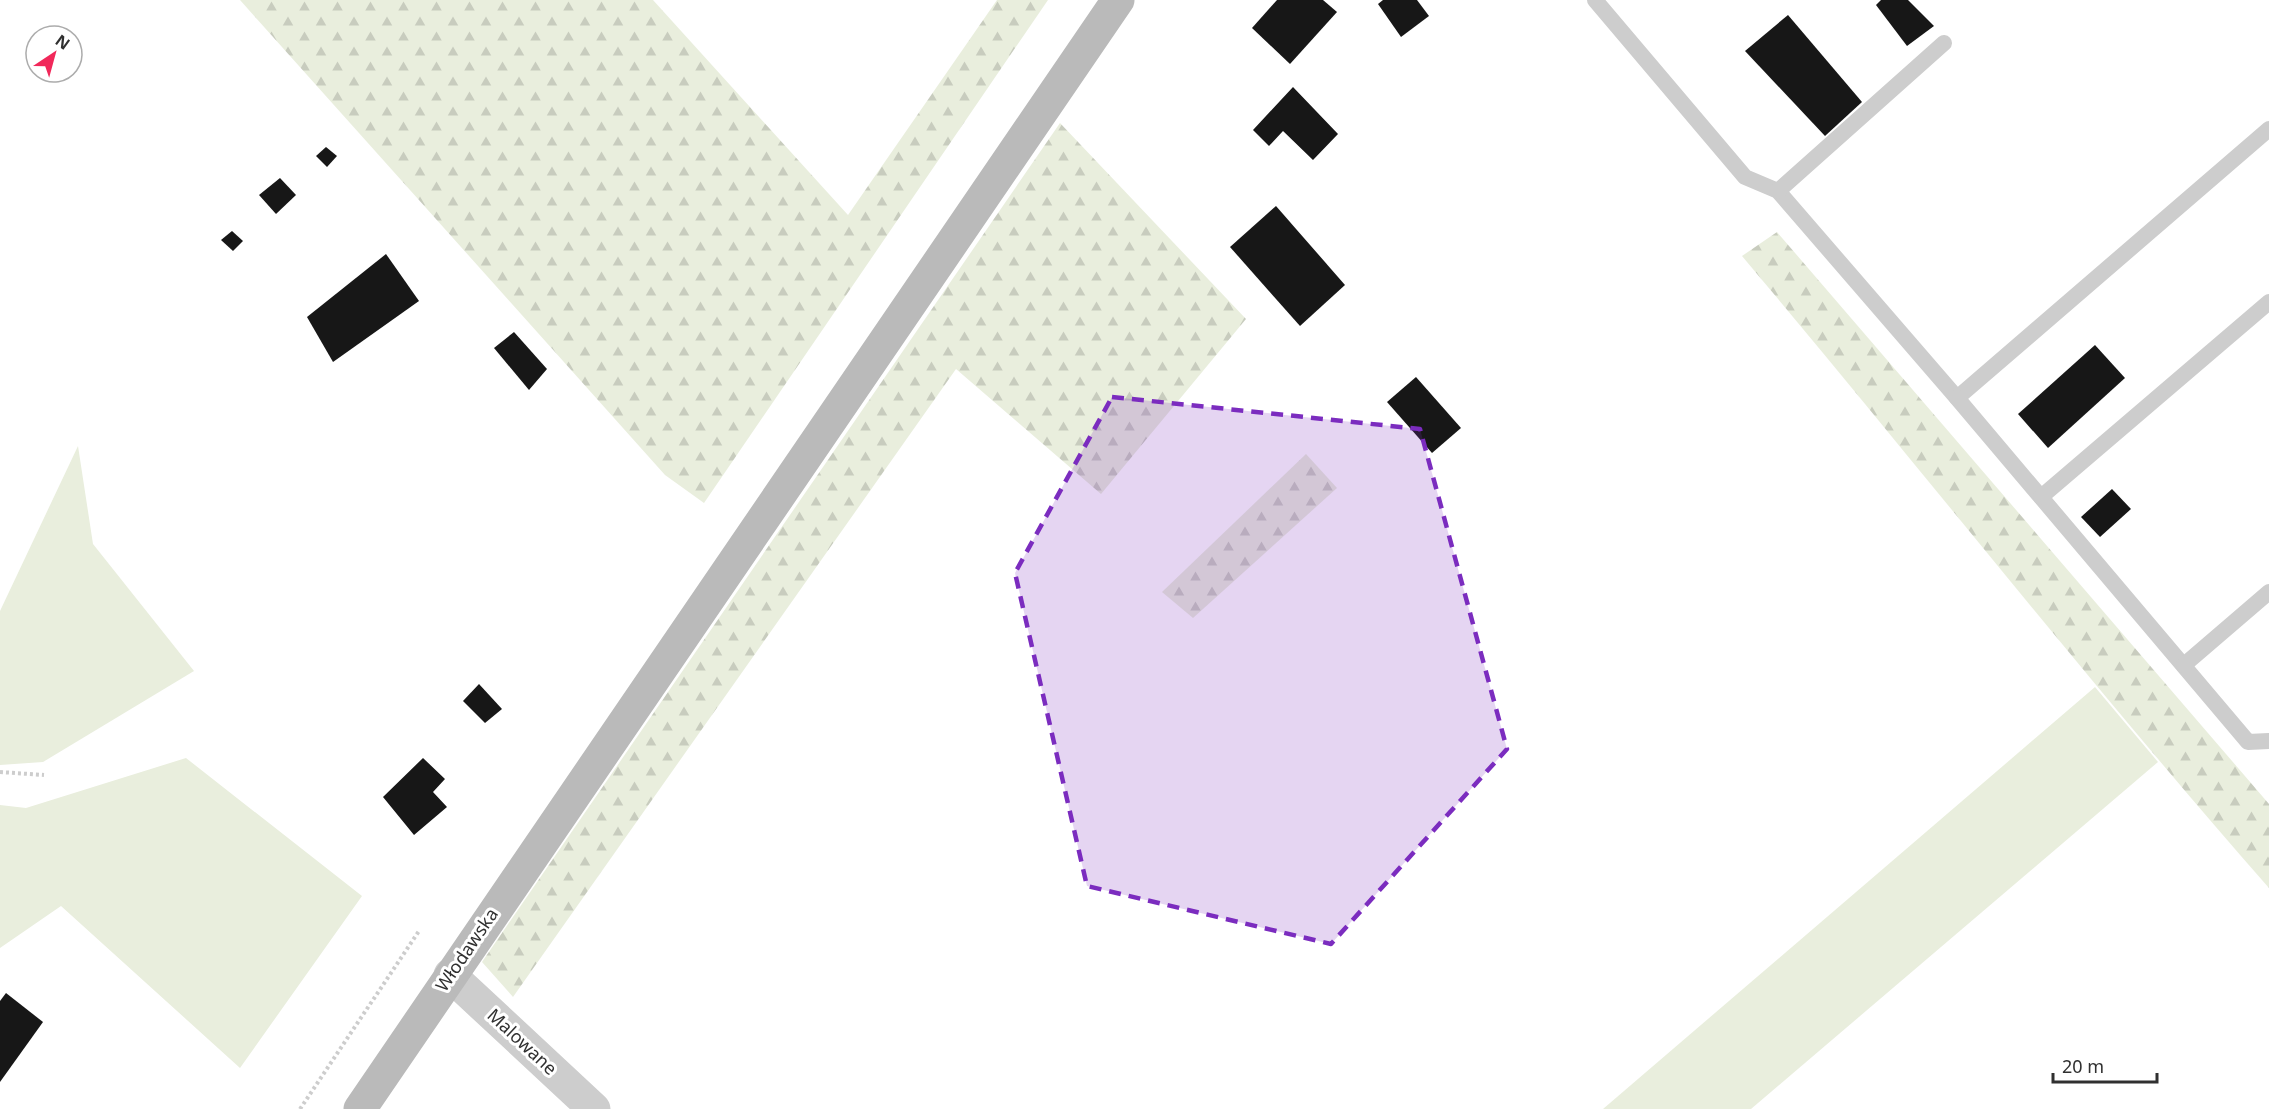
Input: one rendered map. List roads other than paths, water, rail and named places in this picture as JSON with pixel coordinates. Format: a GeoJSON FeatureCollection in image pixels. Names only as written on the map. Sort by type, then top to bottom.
{"type":"FeatureCollection","features":[{"type":"Feature","properties":{"kind":"main road","name":"Włodawska"},"geometry":{"type":"LineString","coordinates":[[360,1109],[1118,0]]}},
{"type":"Feature","properties":{"kind":"street","name":"Malowane"},"geometry":{"type":"LineString","coordinates":[[450,975],[594,1109]]}},
{"type":"Feature","properties":{"kind":"lane"},"geometry":{"type":"LineString","coordinates":[[1595,0],[1745,177],[1778,191],[1957,398],[2248,742],[2269,741]]}},
{"type":"Feature","properties":{"kind":"lane"},"geometry":{"type":"LineString","coordinates":[[1778,191],[1944,43]]}},
{"type":"Feature","properties":{"kind":"lane"},"geometry":{"type":"LineString","coordinates":[[1957,398],[2269,129]]}},
{"type":"Feature","properties":{"kind":"lane"},"geometry":{"type":"LineString","coordinates":[[2041,497],[2269,302]]}},
{"type":"Feature","properties":{"kind":"lane"},"geometry":{"type":"LineString","coordinates":[[2184,665],[2269,591]]}}]}
